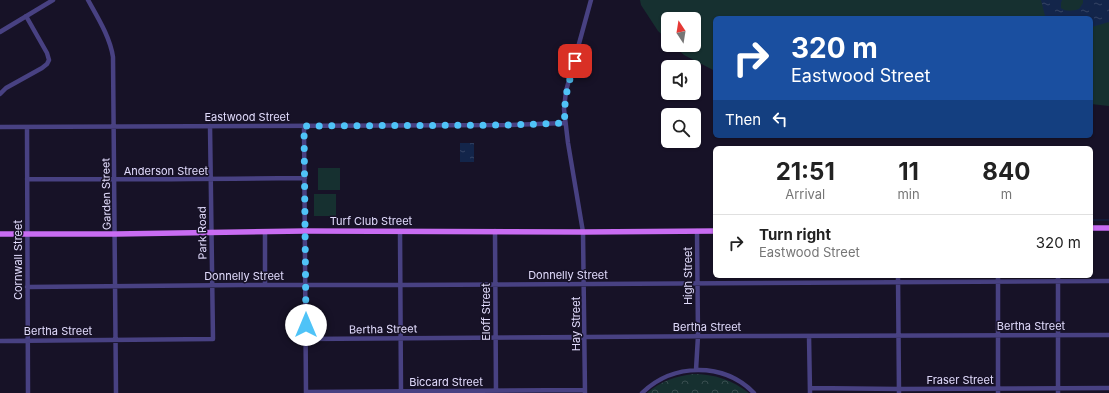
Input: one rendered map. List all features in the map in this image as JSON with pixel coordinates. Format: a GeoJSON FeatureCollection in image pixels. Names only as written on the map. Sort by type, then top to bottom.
{"type":"FeatureCollection","features":[{"type":"Feature","properties":{"kind":"main road"},"geometry":{"type":"LineString","coordinates":[[1093,228],[1109,228]]}},
{"type":"Feature","properties":{"kind":"main road","name":"Turf Club Street"},"geometry":{"type":"LineString","coordinates":[[0,234],[304,231],[713,231]]}},
{"type":"Feature","properties":{"kind":"street"},"geometry":{"type":"LineString","coordinates":[[0,32],[53,0]]}},
{"type":"Feature","properties":{"kind":"street","name":"Garden Street"},"geometry":{"type":"LineString","coordinates":[[88,0],[106,34],[112,51],[114,72],[116,393]]}},
{"type":"Feature","properties":{"kind":"street","name":"Hay Street"},"geometry":{"type":"LineString","coordinates":[[585,392],[583,232],[565,123],[564,105],[566,92],[591,0]]}},
{"type":"Feature","properties":{"kind":"street"},"geometry":{"type":"LineString","coordinates":[[0,94],[6,88],[42,68],[49,60],[48,53],[26,16]]}},
{"type":"Feature","properties":{"kind":"street","name":"Eastwood Street"},"geometry":{"type":"LineString","coordinates":[[0,127],[510,125],[565,123]]}},
{"type":"Feature","properties":{"kind":"street","name":"Park Road"},"geometry":{"type":"LineString","coordinates":[[210,126],[213,339]]}},
{"type":"Feature","properties":{"kind":"street"},"geometry":{"type":"LineString","coordinates":[[304,126],[306,393]]}},
{"type":"Feature","properties":{"kind":"street","name":"Cornwall Street"},"geometry":{"type":"LineString","coordinates":[[27,127],[28,393]]}},
{"type":"Feature","properties":{"kind":"street","name":"Anderson Street"},"geometry":{"type":"LineString","coordinates":[[27,179],[114,180],[305,178]]}},
{"type":"Feature","properties":{"kind":"street"},"geometry":{"type":"LineString","coordinates":[[400,231],[401,392]]}},
{"type":"Feature","properties":{"kind":"street","name":"Eloff Street"},"geometry":{"type":"LineString","coordinates":[[495,231],[496,392]]}},
{"type":"Feature","properties":{"kind":"street","name":"High Street"},"geometry":{"type":"LineString","coordinates":[[696,370],[698,336],[697,231]]}},
{"type":"Feature","properties":{"kind":"street"},"geometry":{"type":"LineString","coordinates":[[265,232],[265,285]]}},
{"type":"Feature","properties":{"kind":"street"},"geometry":{"type":"LineString","coordinates":[[898,278],[899,391]]}},
{"type":"Feature","properties":{"kind":"street"},"geometry":{"type":"LineString","coordinates":[[998,278],[998,391]]}},
{"type":"Feature","properties":{"kind":"street"},"geometry":{"type":"LineString","coordinates":[[1058,279],[1058,391]]}},
{"type":"Feature","properties":{"kind":"street","name":"Donnelly Street"},"geometry":{"type":"LineString","coordinates":[[27,287],[998,282],[1058,279],[1109,281]]}},
{"type":"Feature","properties":{"kind":"street","name":"Bertha Street"},"geometry":{"type":"LineString","coordinates":[[305,339],[1109,335]]}},
{"type":"Feature","properties":{"kind":"street"},"geometry":{"type":"LineString","coordinates":[[809,336],[810,390]]}},
{"type":"Feature","properties":{"kind":"street","name":"Bertha Street"},"geometry":{"type":"LineString","coordinates":[[0,340],[213,339]]}},
{"type":"Feature","properties":{"kind":"street"},"geometry":{"type":"LineString","coordinates":[[642,393],[653,383],[665,377],[677,372],[696,370],[716,372],[725,375],[743,384],[754,393]]}},
{"type":"Feature","properties":{"kind":"street","name":"Fraser Street"},"geometry":{"type":"LineString","coordinates":[[810,390],[1058,391],[1109,388]]}},
{"type":"Feature","properties":{"kind":"street","name":"Biccard Street"},"geometry":{"type":"LineString","coordinates":[[306,393],[585,392]]}},
{"type":"Feature","properties":{"kind":"green space"},"geometry":{"type":"Polygon","coordinates":[[[640,0],[1109,0],[1109,106],[1093,104],[1093,16],[713,16],[713,70],[701,64],[701,60],[694,60],[681,52],[701,52],[701,12],[661,12],[661,34],[641,5],[640,0]]]}},
{"type":"Feature","properties":{"kind":"green space"},"geometry":{"type":"Polygon","coordinates":[[[318,168],[340,168],[340,190],[318,190],[318,168]]]}},
{"type":"Feature","properties":{"kind":"green space"},"geometry":{"type":"Polygon","coordinates":[[[314,194],[336,194],[336,216],[314,216],[314,194]]]}},
{"type":"Feature","properties":{"kind":"green space"},"geometry":{"type":"Polygon","coordinates":[[[693,374],[709,375],[730,381],[749,393],[647,393],[658,385],[669,380],[693,374]]]}},
{"type":"Feature","properties":{"kind":"water"},"geometry":{"type":"Polygon","coordinates":[[[1041,0],[1062,0],[1061,8],[1070,11],[1079,9],[1083,3],[1083,0],[1109,0],[1109,22],[1093,27],[1093,16],[1045,16],[1041,0]]]}},
{"type":"Feature","properties":{"kind":"water"},"geometry":{"type":"Polygon","coordinates":[[[460,143],[474,143],[474,162],[460,162],[460,143]]]}},
{"type":"Feature","properties":{"kind":"waterway"},"geometry":{"type":"LineString","coordinates":[[1093,220],[1109,220]]}},
{"type":"Feature","properties":{"kind":"route"},"geometry":{"type":"LineString","coordinates":[[306,325],[304,126],[510,125],[565,123],[564,109],[566,92],[575,61]]}}]}
